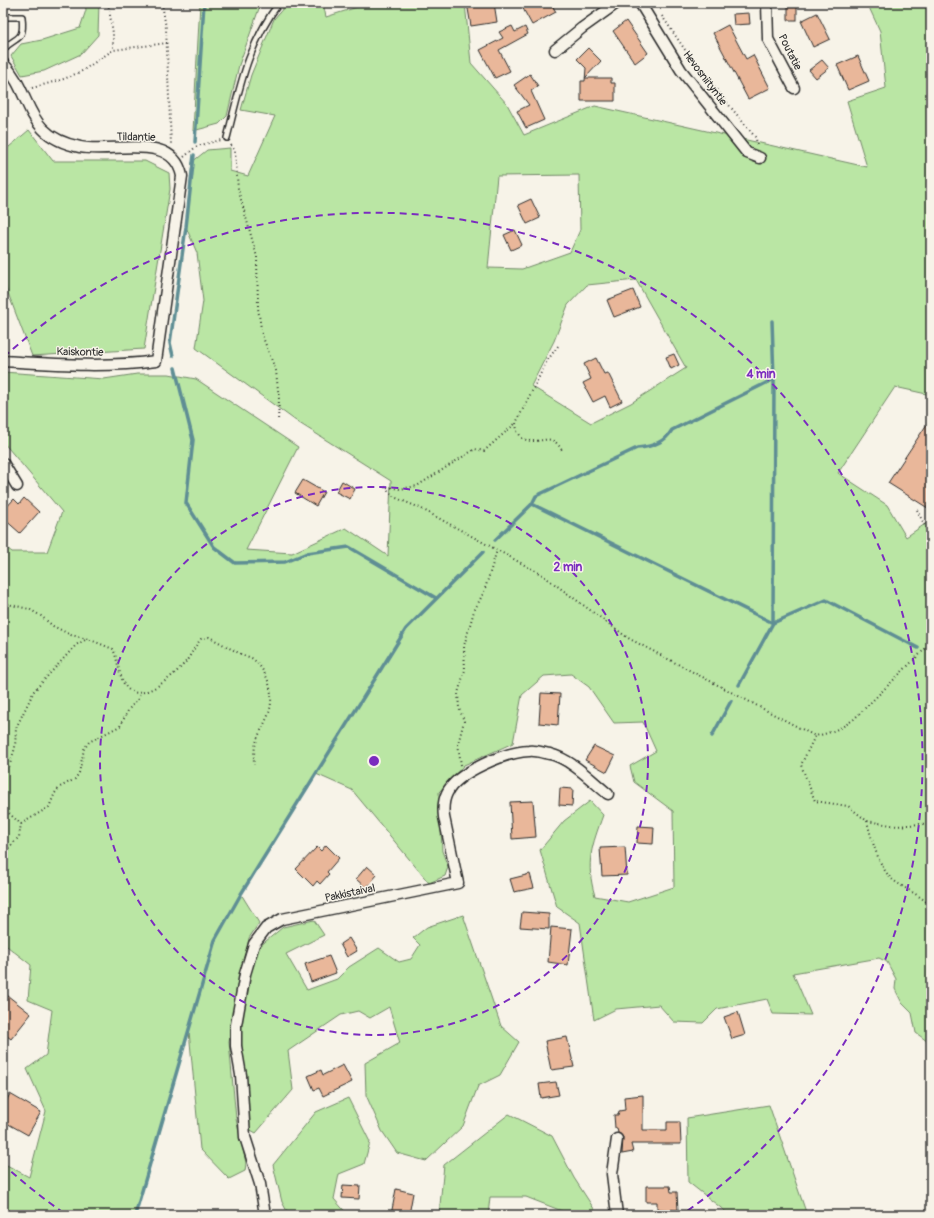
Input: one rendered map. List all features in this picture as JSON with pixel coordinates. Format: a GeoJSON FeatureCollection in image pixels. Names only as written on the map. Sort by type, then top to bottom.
{"type":"FeatureCollection","features":[{"type":"Feature","properties":{"kind":"street"},"geometry":{"type":"LineString","coordinates":[[555,50],[582,28],[617,3]]}},
{"type":"Feature","properties":{"kind":"street","name":"Hevosniityntie"},"geometry":{"type":"LineString","coordinates":[[640,3],[681,70],[747,153],[760,158]]}},
{"type":"Feature","properties":{"kind":"street","name":"Poutatie"},"geometry":{"type":"LineString","coordinates":[[768,3],[768,39],[794,88]]}},
{"type":"Feature","properties":{"kind":"street","name":"Tildantie"},"geometry":{"type":"LineString","coordinates":[[3,63],[12,72],[34,120],[47,133],[62,142],[80,148],[103,149],[148,147],[161,150],[170,155],[177,163],[182,176],[156,361]]}},
{"type":"Feature","properties":{"kind":"street","name":"Kaiskontie"},"geometry":{"type":"LineString","coordinates":[[3,361],[120,365],[156,361]]}},
{"type":"Feature","properties":{"kind":"street"},"geometry":{"type":"LineString","coordinates":[[3,464],[17,486]]}},
{"type":"Feature","properties":{"kind":"street"},"geometry":{"type":"LineString","coordinates":[[454,783],[486,764],[506,755],[529,751],[551,754],[570,764],[608,794]]}},
{"type":"Feature","properties":{"kind":"street","name":"Pakkistaival"},"geometry":{"type":"LineString","coordinates":[[265,1215],[260,1184],[245,1137],[236,1046],[236,1025],[245,974],[254,944],[266,928],[282,919],[458,883],[443,807],[446,794],[454,783]]}},
{"type":"Feature","properties":{"kind":"street"},"geometry":{"type":"LineString","coordinates":[[617,1139],[612,1174],[617,1215]]}},
{"type":"Feature","properties":{"kind":"lane"},"geometry":{"type":"LineString","coordinates":[[227,138],[240,83],[249,55],[268,18],[280,3]]}},
{"type":"Feature","properties":{"kind":"lane"},"geometry":{"type":"LineString","coordinates":[[3,17],[22,17],[23,28],[20,37],[3,50]]}},
{"type":"Feature","properties":{"kind":"path"},"geometry":{"type":"LineString","coordinates":[[108,3],[113,33],[113,50]]}},
{"type":"Feature","properties":{"kind":"path"},"geometry":{"type":"LineString","coordinates":[[162,3],[167,43],[171,126],[170,155]]}},
{"type":"Feature","properties":{"kind":"path"},"geometry":{"type":"LineString","coordinates":[[658,10],[692,60],[756,138],[760,158]]}},
{"type":"Feature","properties":{"kind":"path"},"geometry":{"type":"LineString","coordinates":[[21,91],[82,71],[113,50],[167,43]]}},
{"type":"Feature","properties":{"kind":"path"},"geometry":{"type":"LineString","coordinates":[[177,163],[197,146],[227,138],[235,151],[238,189],[257,257],[258,308],[262,335],[276,371],[279,398],[278,421]]}},
{"type":"Feature","properties":{"kind":"path"},"geometry":{"type":"LineString","coordinates":[[558,346],[547,361],[516,423],[484,451],[475,449],[417,486],[400,489],[385,487],[394,497],[420,508],[541,574],[628,638],[815,736],[829,734],[842,728],[854,719],[931,643]]}},
{"type":"Feature","properties":{"kind":"path"},"geometry":{"type":"LineString","coordinates":[[516,423],[517,431],[522,438],[527,441],[536,442],[549,439],[554,440],[558,443],[563,452]]}},
{"type":"Feature","properties":{"kind":"path"},"geometry":{"type":"LineString","coordinates":[[916,510],[931,538]]}},
{"type":"Feature","properties":{"kind":"path"},"geometry":{"type":"LineString","coordinates":[[454,783],[462,760],[458,744],[464,721],[459,708],[458,693],[465,670],[464,646],[474,611],[484,592],[497,550]]}},
{"type":"Feature","properties":{"kind":"path"},"geometry":{"type":"LineString","coordinates":[[3,603],[29,609],[41,616],[53,626],[71,635],[88,639],[113,649],[126,686],[132,692],[140,694],[155,688],[170,676],[187,660],[201,639],[209,637],[241,654],[252,658],[260,668],[269,685],[272,701],[268,716],[253,750],[254,765]]}},
{"type":"Feature","properties":{"kind":"path"},"geometry":{"type":"LineString","coordinates":[[3,772],[10,764],[15,748],[16,728],[34,691],[76,645],[88,639]]}},
{"type":"Feature","properties":{"kind":"path"},"geometry":{"type":"LineString","coordinates":[[3,854],[19,837],[21,824],[49,807],[60,786],[75,779],[79,773],[84,748],[88,742],[120,726],[129,709],[138,699],[140,694]]}},
{"type":"Feature","properties":{"kind":"path"},"geometry":{"type":"LineString","coordinates":[[815,736],[801,765],[815,801],[848,806],[867,821],[897,826],[931,823]]}},
{"type":"Feature","properties":{"kind":"path"},"geometry":{"type":"LineString","coordinates":[[3,808],[21,824]]}},
{"type":"Feature","properties":{"kind":"path"},"geometry":{"type":"LineString","coordinates":[[867,821],[874,849],[892,879],[925,900],[931,906]]}},
{"type":"Feature","properties":{"kind":"green space"},"geometry":{"type":"Polygon","coordinates":[[[85,3],[99,3],[98,35],[81,54],[44,71],[22,75],[11,56],[21,44],[42,40],[80,28],[86,10],[85,3]]]}},
{"type":"Feature","properties":{"kind":"green space"},"geometry":{"type":"Polygon","coordinates":[[[200,3],[261,3],[239,65],[227,116],[219,124],[193,131],[200,3]]]}},
{"type":"Feature","properties":{"kind":"green space"},"geometry":{"type":"Polygon","coordinates":[[[291,3],[323,3],[326,17],[370,3],[465,3],[471,63],[507,104],[524,135],[595,106],[867,167],[847,101],[886,88],[880,31],[867,3],[931,3],[931,395],[895,387],[838,473],[887,505],[906,537],[931,520],[931,1044],[916,1033],[912,1013],[902,1003],[895,989],[896,979],[887,962],[879,958],[793,973],[811,1015],[773,1014],[767,999],[717,1009],[703,1023],[674,1022],[659,1005],[616,1009],[594,1020],[580,923],[557,907],[540,850],[564,821],[590,801],[603,815],[593,845],[590,864],[590,873],[595,896],[628,902],[674,887],[673,811],[634,782],[630,766],[656,751],[643,722],[614,723],[589,687],[571,674],[544,676],[522,695],[513,743],[464,765],[439,792],[442,851],[448,867],[445,876],[429,883],[352,790],[316,774],[241,894],[259,923],[249,938],[229,1042],[236,1119],[246,1163],[245,1171],[229,1179],[200,1149],[189,1031],[135,1215],[3,1215],[3,1163],[29,1177],[46,1111],[27,1069],[46,1055],[52,1010],[28,1000],[31,965],[3,943],[3,545],[12,552],[47,552],[62,512],[3,442],[3,372],[104,379],[137,374],[169,374],[196,379],[298,447],[246,550],[292,553],[346,528],[388,556],[391,481],[296,421],[196,348],[203,301],[197,253],[186,227],[192,162],[207,150],[230,148],[230,171],[248,176],[275,116],[241,110],[251,75],[274,19],[285,6],[291,3]],[[579,175],[497,176],[488,268],[522,269],[570,252],[580,230],[579,175]],[[636,280],[587,285],[568,305],[554,341],[531,386],[591,423],[631,403],[686,368],[636,280]]]}},
{"type":"Feature","properties":{"kind":"green space"},"geometry":{"type":"Polygon","coordinates":[[[29,130],[53,161],[145,161],[169,173],[170,189],[144,349],[32,356],[3,280],[3,152],[29,130]]]}},
{"type":"Feature","properties":{"kind":"green space"},"geometry":{"type":"Polygon","coordinates":[[[463,915],[501,1026],[519,1042],[500,1075],[478,1086],[463,1126],[426,1161],[397,1153],[382,1131],[366,1095],[365,1063],[400,1043],[389,1007],[370,1018],[358,1011],[341,1015],[288,1051],[293,1090],[256,1133],[249,1129],[240,1026],[250,975],[260,946],[283,927],[314,920],[324,935],[286,954],[307,990],[337,979],[349,967],[379,948],[399,962],[411,959],[420,945],[413,938],[427,927],[463,915]]]}},
{"type":"Feature","properties":{"kind":"green space"},"geometry":{"type":"Polygon","coordinates":[[[348,1098],[370,1142],[364,1164],[339,1174],[334,1199],[348,1215],[289,1215],[282,1202],[273,1165],[316,1112],[348,1098]]]}},
{"type":"Feature","properties":{"kind":"green space"},"geometry":{"type":"Polygon","coordinates":[[[769,1105],[807,1215],[730,1215],[688,1182],[687,1118],[769,1105]]]}},
{"type":"Feature","properties":{"kind":"green space"},"geometry":{"type":"Polygon","coordinates":[[[509,1114],[552,1136],[574,1178],[598,1215],[562,1215],[562,1211],[526,1197],[490,1197],[488,1215],[439,1215],[444,1165],[509,1114]]]}},
{"type":"Feature","properties":{"kind":"building"},"geometry":{"type":"Polygon","coordinates":[[[467,3],[494,3],[497,22],[471,26],[467,3]]]}},
{"type":"Feature","properties":{"kind":"building"},"geometry":{"type":"Polygon","coordinates":[[[520,3],[551,3],[556,12],[532,25],[520,3]]]}},
{"type":"Feature","properties":{"kind":"building"},"geometry":{"type":"Polygon","coordinates":[[[788,3],[797,3],[797,20],[788,20],[788,3]]]}},
{"type":"Feature","properties":{"kind":"building"},"geometry":{"type":"Polygon","coordinates":[[[749,13],[750,24],[734,25],[733,14],[749,13]]]}},
{"type":"Feature","properties":{"kind":"building"},"geometry":{"type":"Polygon","coordinates":[[[817,13],[830,39],[813,47],[801,21],[817,13]]]}},
{"type":"Feature","properties":{"kind":"building"},"geometry":{"type":"Polygon","coordinates":[[[626,21],[648,53],[635,63],[613,31],[626,21]]]}},
{"type":"Feature","properties":{"kind":"building"},"geometry":{"type":"Polygon","coordinates":[[[728,25],[746,59],[753,55],[770,88],[748,99],[713,33],[728,25]]]}},
{"type":"Feature","properties":{"kind":"building"},"geometry":{"type":"Polygon","coordinates":[[[512,26],[515,32],[525,27],[528,34],[499,50],[510,71],[495,78],[480,50],[503,38],[499,32],[512,26]]]}},
{"type":"Feature","properties":{"kind":"building"},"geometry":{"type":"Polygon","coordinates":[[[588,48],[601,61],[585,78],[586,68],[577,59],[588,48]]]}},
{"type":"Feature","properties":{"kind":"building"},"geometry":{"type":"Polygon","coordinates":[[[858,56],[869,81],[848,90],[837,65],[858,56]]]}},
{"type":"Feature","properties":{"kind":"building"},"geometry":{"type":"Polygon","coordinates":[[[822,60],[829,68],[816,78],[809,70],[822,60]]]}},
{"type":"Feature","properties":{"kind":"building"},"geometry":{"type":"Polygon","coordinates":[[[530,74],[538,86],[531,91],[544,120],[526,128],[517,111],[529,105],[514,85],[530,74]]]}},
{"type":"Feature","properties":{"kind":"building"},"geometry":{"type":"Polygon","coordinates":[[[585,78],[611,78],[611,83],[615,83],[615,101],[581,101],[581,81],[585,81],[585,78]]]}},
{"type":"Feature","properties":{"kind":"building"},"geometry":{"type":"Polygon","coordinates":[[[531,199],[540,218],[527,224],[518,205],[531,199]]]}},
{"type":"Feature","properties":{"kind":"building"},"geometry":{"type":"Polygon","coordinates":[[[515,230],[522,245],[511,250],[504,235],[515,230]]]}},
{"type":"Feature","properties":{"kind":"building"},"geometry":{"type":"Polygon","coordinates":[[[633,290],[640,307],[614,317],[607,300],[633,290]]]}},
{"type":"Feature","properties":{"kind":"building"},"geometry":{"type":"Polygon","coordinates":[[[674,354],[679,365],[671,369],[666,357],[674,354]]]}},
{"type":"Feature","properties":{"kind":"building"},"geometry":{"type":"Polygon","coordinates":[[[596,358],[604,374],[608,373],[622,401],[610,407],[605,396],[593,402],[583,383],[591,379],[584,364],[596,358]]]}},
{"type":"Feature","properties":{"kind":"building"},"geometry":{"type":"Polygon","coordinates":[[[931,418],[931,510],[888,483],[931,418]]]}},
{"type":"Feature","properties":{"kind":"building"},"geometry":{"type":"Polygon","coordinates":[[[303,480],[324,492],[316,506],[295,493],[303,480]]]}},
{"type":"Feature","properties":{"kind":"building"},"geometry":{"type":"Polygon","coordinates":[[[342,481],[355,489],[350,499],[336,492],[342,481]]]}},
{"type":"Feature","properties":{"kind":"building"},"geometry":{"type":"Polygon","coordinates":[[[24,498],[39,512],[20,533],[3,518],[3,511],[14,499],[19,504],[24,498]]]}},
{"type":"Feature","properties":{"kind":"building"},"geometry":{"type":"Polygon","coordinates":[[[541,693],[560,694],[558,725],[539,723],[541,693]]]}},
{"type":"Feature","properties":{"kind":"building"},"geometry":{"type":"Polygon","coordinates":[[[594,746],[615,756],[607,772],[585,760],[594,746]]]}},
{"type":"Feature","properties":{"kind":"building"},"geometry":{"type":"Polygon","coordinates":[[[560,788],[573,789],[572,806],[559,805],[560,788]]]}},
{"type":"Feature","properties":{"kind":"building"},"geometry":{"type":"Polygon","coordinates":[[[533,801],[536,837],[512,839],[510,802],[533,801]]]}},
{"type":"Feature","properties":{"kind":"building"},"geometry":{"type":"Polygon","coordinates":[[[638,826],[654,827],[653,844],[637,843],[638,826]]]}},
{"type":"Feature","properties":{"kind":"building"},"geometry":{"type":"Polygon","coordinates":[[[326,845],[339,858],[327,872],[329,874],[320,884],[317,881],[313,886],[296,869],[317,847],[321,851],[326,845]]]}},
{"type":"Feature","properties":{"kind":"building"},"geometry":{"type":"Polygon","coordinates":[[[625,847],[627,875],[602,876],[600,848],[625,847]]]}},
{"type":"Feature","properties":{"kind":"building"},"geometry":{"type":"Polygon","coordinates":[[[367,866],[377,875],[366,888],[356,879],[367,866]]]}},
{"type":"Feature","properties":{"kind":"building"},"geometry":{"type":"Polygon","coordinates":[[[530,874],[534,888],[514,892],[510,879],[530,874]]]}},
{"type":"Feature","properties":{"kind":"building"},"geometry":{"type":"Polygon","coordinates":[[[522,912],[549,914],[549,929],[520,927],[522,912]]]}},
{"type":"Feature","properties":{"kind":"building"},"geometry":{"type":"Polygon","coordinates":[[[551,927],[572,929],[568,965],[548,962],[551,927]]]}},
{"type":"Feature","properties":{"kind":"building"},"geometry":{"type":"Polygon","coordinates":[[[349,938],[357,951],[347,957],[340,944],[349,938]]]}},
{"type":"Feature","properties":{"kind":"building"},"geometry":{"type":"Polygon","coordinates":[[[329,956],[336,973],[311,982],[305,964],[329,956]]]}},
{"type":"Feature","properties":{"kind":"building"},"geometry":{"type":"Polygon","coordinates":[[[3,992],[31,1014],[11,1039],[3,1033],[3,992]]]}},
{"type":"Feature","properties":{"kind":"building"},"geometry":{"type":"Polygon","coordinates":[[[738,1012],[745,1035],[732,1039],[724,1017],[738,1012]]]}},
{"type":"Feature","properties":{"kind":"building"},"geometry":{"type":"Polygon","coordinates":[[[567,1037],[574,1067],[551,1070],[545,1041],[567,1037]]]}},
{"type":"Feature","properties":{"kind":"building"},"geometry":{"type":"Polygon","coordinates":[[[343,1065],[352,1082],[323,1096],[319,1088],[314,1090],[308,1076],[321,1070],[323,1075],[343,1065]]]}},
{"type":"Feature","properties":{"kind":"building"},"geometry":{"type":"Polygon","coordinates":[[[556,1082],[559,1095],[541,1098],[539,1084],[556,1082]]]}},
{"type":"Feature","properties":{"kind":"building"},"geometry":{"type":"Polygon","coordinates":[[[10,1094],[41,1112],[28,1135],[3,1121],[3,1107],[10,1094]]]}},
{"type":"Feature","properties":{"kind":"building"},"geometry":{"type":"Polygon","coordinates":[[[643,1095],[643,1130],[667,1130],[667,1122],[680,1122],[681,1144],[631,1144],[633,1152],[622,1154],[623,1137],[618,1133],[617,1128],[615,1128],[614,1115],[618,1115],[619,1111],[625,1110],[624,1097],[643,1095]]]}},
{"type":"Feature","properties":{"kind":"building"},"geometry":{"type":"Polygon","coordinates":[[[343,1185],[360,1186],[359,1199],[342,1198],[343,1185]]]}},
{"type":"Feature","properties":{"kind":"building"},"geometry":{"type":"Polygon","coordinates":[[[646,1186],[670,1186],[671,1192],[677,1192],[678,1210],[657,1209],[657,1202],[646,1202],[646,1186]]]}},
{"type":"Feature","properties":{"kind":"building"},"geometry":{"type":"Polygon","coordinates":[[[396,1189],[413,1193],[409,1215],[391,1215],[396,1189]]]}},
{"type":"Feature","properties":{"kind":"waterway"},"geometry":{"type":"LineString","coordinates":[[195,142],[204,3]]}},
{"type":"Feature","properties":{"kind":"waterway"},"geometry":{"type":"LineString","coordinates":[[173,356],[170,343],[194,155]]}},
{"type":"Feature","properties":{"kind":"waterway"},"geometry":{"type":"LineString","coordinates":[[739,685],[773,623],[774,379],[772,321]]}},
{"type":"Feature","properties":{"kind":"waterway"},"geometry":{"type":"LineString","coordinates":[[175,368],[193,440],[186,503],[214,547],[235,563],[285,562],[307,553],[349,547],[436,598]]}},
{"type":"Feature","properties":{"kind":"waterway"},"geometry":{"type":"LineString","coordinates":[[495,540],[532,504],[536,496],[637,448],[662,441],[672,430],[774,379]]}},
{"type":"Feature","properties":{"kind":"waterway"},"geometry":{"type":"LineString","coordinates":[[532,504],[773,623],[826,600],[918,648]]}},
{"type":"Feature","properties":{"kind":"waterway"},"geometry":{"type":"LineString","coordinates":[[135,1215],[215,940],[241,894],[406,629],[483,552]]}},
{"type":"Feature","properties":{"kind":"waterway"},"geometry":{"type":"LineString","coordinates":[[712,736],[731,701]]}}]}
